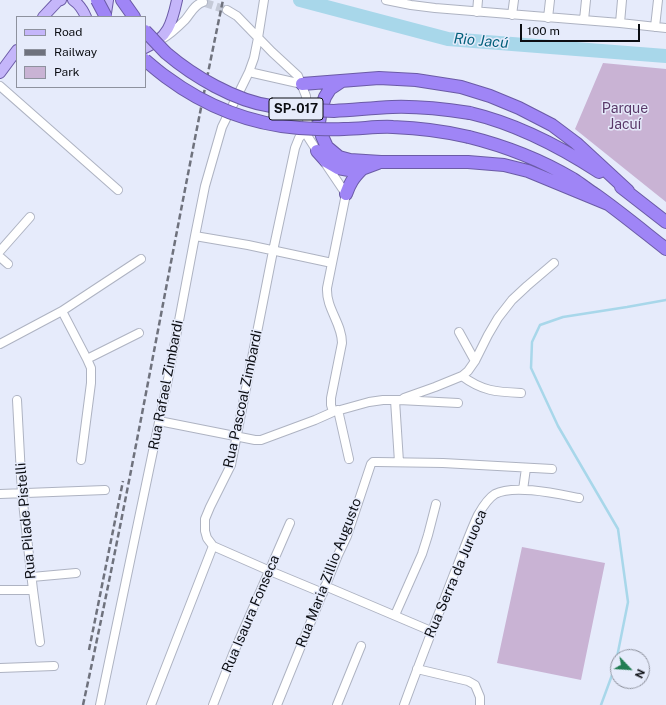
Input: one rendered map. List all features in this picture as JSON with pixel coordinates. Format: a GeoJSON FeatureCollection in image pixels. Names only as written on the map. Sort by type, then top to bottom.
{"type":"FeatureCollection","features":[{"type":"Feature","properties":{"kind":"highway"},"geometry":{"type":"LineString","coordinates":[[97,0],[105,16]]}},
{"type":"Feature","properties":{"kind":"highway"},"geometry":{"type":"LineString","coordinates":[[122,0],[133,16]]}},
{"type":"Feature","properties":{"kind":"highway","name":"SP-017"},"geometry":{"type":"LineString","coordinates":[[146,32],[166,53],[205,81],[250,101],[270,106],[334,111],[392,107],[422,107],[470,113],[513,127],[543,140],[582,161],[628,191],[666,222]]}},
{"type":"Feature","properties":{"kind":"highway","name":"SP-017"},"geometry":{"type":"LineString","coordinates":[[146,61],[167,78],[193,94],[244,118],[298,128],[421,128],[488,141],[551,167],[574,180],[608,204],[666,249]]}},
{"type":"Feature","properties":{"kind":"highway"},"geometry":{"type":"LineString","coordinates":[[302,84],[378,78],[416,80],[461,87],[490,96],[519,108],[552,125],[576,143],[628,191]]}},
{"type":"Feature","properties":{"kind":"highway"},"geometry":{"type":"LineString","coordinates":[[342,81],[330,89],[325,97],[319,123],[322,136],[327,147],[339,157],[350,160],[381,162],[468,162],[504,165],[528,171],[608,204]]}},
{"type":"Feature","properties":{"kind":"highway"},"geometry":{"type":"LineString","coordinates":[[317,151],[326,161],[338,168],[362,170]]}},
{"type":"Feature","properties":{"kind":"highway"},"geometry":{"type":"LineString","coordinates":[[346,194],[354,177],[362,170],[381,162]]}},
{"type":"Feature","properties":{"kind":"main road"},"geometry":{"type":"LineString","coordinates":[[43,16],[52,0]]}},
{"type":"Feature","properties":{"kind":"main road"},"geometry":{"type":"LineString","coordinates":[[43,16],[61,0]]}},
{"type":"Feature","properties":{"kind":"main road"},"geometry":{"type":"LineString","coordinates":[[73,0],[78,3],[85,15]]}},
{"type":"Feature","properties":{"kind":"main road"},"geometry":{"type":"LineString","coordinates":[[80,0],[85,15]]}},
{"type":"Feature","properties":{"kind":"main road"},"geometry":{"type":"LineString","coordinates":[[106,16],[108,0]]}},
{"type":"Feature","properties":{"kind":"main road"},"geometry":{"type":"LineString","coordinates":[[146,47],[160,40],[165,34],[171,22],[177,0]]}},
{"type":"Feature","properties":{"kind":"main road"},"geometry":{"type":"LineString","coordinates":[[0,73],[16,51]]}},
{"type":"Feature","properties":{"kind":"street","name":"Rua Rafael Zimbardi"},"geometry":{"type":"LineString","coordinates":[[100,705],[206,186],[222,127],[249,72],[258,38],[264,0]]}},
{"type":"Feature","properties":{"kind":"street"},"geometry":{"type":"LineString","coordinates":[[386,0],[411,6],[436,4],[477,12],[666,28]]}},
{"type":"Feature","properties":{"kind":"street"},"geometry":{"type":"LineString","coordinates":[[477,12],[478,0]]}},
{"type":"Feature","properties":{"kind":"street"},"geometry":{"type":"LineString","coordinates":[[512,15],[514,0]]}},
{"type":"Feature","properties":{"kind":"street"},"geometry":{"type":"LineString","coordinates":[[548,18],[550,0]]}},
{"type":"Feature","properties":{"kind":"street"},"geometry":{"type":"LineString","coordinates":[[584,20],[586,0]]}},
{"type":"Feature","properties":{"kind":"street"},"geometry":{"type":"LineString","coordinates":[[620,23],[622,0]]}},
{"type":"Feature","properties":{"kind":"street"},"geometry":{"type":"LineString","coordinates":[[655,27],[658,0]]}},
{"type":"Feature","properties":{"kind":"street"},"geometry":{"type":"LineString","coordinates":[[160,40],[172,33],[194,8],[203,2]]}},
{"type":"Feature","properties":{"kind":"street"},"geometry":{"type":"LineString","coordinates":[[227,10],[238,16],[258,38],[298,76],[306,96],[308,137],[346,194],[327,295],[342,336],[331,405],[335,411],[349,459]]}},
{"type":"Feature","properties":{"kind":"street"},"geometry":{"type":"LineString","coordinates":[[249,72],[302,84]]}},
{"type":"Feature","properties":{"kind":"street"},"geometry":{"type":"LineString","coordinates":[[0,86],[118,190]]}},
{"type":"Feature","properties":{"kind":"street","name":"Rua Pascoal Zimbardi"},"geometry":{"type":"LineString","coordinates":[[213,546],[207,538],[205,531],[205,519],[231,466],[273,251],[295,148],[299,138],[307,129]]}},
{"type":"Feature","properties":{"kind":"street"},"geometry":{"type":"LineString","coordinates":[[0,251],[30,217]]}},
{"type":"Feature","properties":{"kind":"street"},"geometry":{"type":"LineString","coordinates":[[195,236],[332,263]]}},
{"type":"Feature","properties":{"kind":"street"},"geometry":{"type":"LineString","coordinates":[[0,257],[8,264]]}},
{"type":"Feature","properties":{"kind":"street"},"geometry":{"type":"LineString","coordinates":[[0,344],[62,311],[141,259]]}},
{"type":"Feature","properties":{"kind":"street"},"geometry":{"type":"LineString","coordinates":[[397,400],[462,376],[468,371],[498,318],[512,300],[554,262]]}},
{"type":"Feature","properties":{"kind":"street"},"geometry":{"type":"LineString","coordinates":[[62,311],[87,359],[90,368],[91,383],[82,460]]}},
{"type":"Feature","properties":{"kind":"street"},"geometry":{"type":"LineString","coordinates":[[459,332],[475,361]]}},
{"type":"Feature","properties":{"kind":"street"},"geometry":{"type":"LineString","coordinates":[[87,359],[139,333]]}},
{"type":"Feature","properties":{"kind":"street"},"geometry":{"type":"LineString","coordinates":[[462,376],[471,383],[487,390],[506,393],[521,393]]}},
{"type":"Feature","properties":{"kind":"street","name":"Rua Pilade Pistelli"},"geometry":{"type":"LineString","coordinates":[[17,400],[22,494],[40,642]]}},
{"type":"Feature","properties":{"kind":"street"},"geometry":{"type":"LineString","coordinates":[[159,421],[255,440],[266,439],[335,411],[369,402],[397,400],[458,403]]}},
{"type":"Feature","properties":{"kind":"street"},"geometry":{"type":"LineString","coordinates":[[397,400],[399,462]]}},
{"type":"Feature","properties":{"kind":"street","name":"Rua Maria Zillio Augusto"},"geometry":{"type":"LineString","coordinates":[[277,705],[347,536],[371,464],[373,462],[443,462],[552,469]]}},
{"type":"Feature","properties":{"kind":"street"},"geometry":{"type":"LineString","coordinates":[[523,490],[526,468]]}},
{"type":"Feature","properties":{"kind":"street"},"geometry":{"type":"LineString","coordinates":[[0,494],[105,490]]}},
{"type":"Feature","properties":{"kind":"street","name":"Rua Serra da Juruoca"},"geometry":{"type":"LineString","coordinates":[[404,705],[431,631],[478,514],[487,500],[503,491],[523,490],[579,498]]}},
{"type":"Feature","properties":{"kind":"street"},"geometry":{"type":"LineString","coordinates":[[395,615],[422,554],[436,504]]}},
{"type":"Feature","properties":{"kind":"street","name":"Rua Isaura Fonseca"},"geometry":{"type":"LineString","coordinates":[[213,705],[233,654],[290,523]]}},
{"type":"Feature","properties":{"kind":"street"},"geometry":{"type":"LineString","coordinates":[[151,705],[213,546],[270,571],[395,615],[431,631]]}},
{"type":"Feature","properties":{"kind":"street"},"geometry":{"type":"LineString","coordinates":[[32,577],[76,573]]}},
{"type":"Feature","properties":{"kind":"street"},"geometry":{"type":"LineString","coordinates":[[0,590],[33,590]]}},
{"type":"Feature","properties":{"kind":"street"},"geometry":{"type":"LineString","coordinates":[[337,705],[361,646]]}},
{"type":"Feature","properties":{"kind":"street"},"geometry":{"type":"LineString","coordinates":[[0,668],[54,666]]}},
{"type":"Feature","properties":{"kind":"street"},"geometry":{"type":"LineString","coordinates":[[417,669],[468,681],[475,685],[480,697],[480,705]]}},
{"type":"Feature","properties":{"kind":"green space","name":"Parque Jacuí"},"geometry":{"type":"Polygon","coordinates":[[[603,63],[666,69],[666,202],[575,129],[603,63]]]}},
{"type":"Feature","properties":{"kind":"green space"},"geometry":{"type":"Polygon","coordinates":[[[522,547],[605,563],[581,680],[497,663],[522,547]]]}},
{"type":"Feature","properties":{"kind":"waterway","name":"Rio Jacú"},"geometry":{"type":"LineString","coordinates":[[300,0],[448,39],[666,56]]}},
{"type":"Feature","properties":{"kind":"waterway"},"geometry":{"type":"LineString","coordinates":[[601,705],[615,667],[628,602],[618,529],[558,426],[531,368],[532,342],[540,325],[563,317],[666,300]]}},
{"type":"Feature","properties":{"kind":"tunnel"},"geometry":{"type":"LineString","coordinates":[[205,3],[227,10]]}},
{"type":"Feature","properties":{"kind":"railway"},"geometry":{"type":"LineString","coordinates":[[83,705],[120,529],[223,0]]}},
{"type":"Feature","properties":{"kind":"railway"},"geometry":{"type":"LineString","coordinates":[[89,650],[123,481]]}}]}
